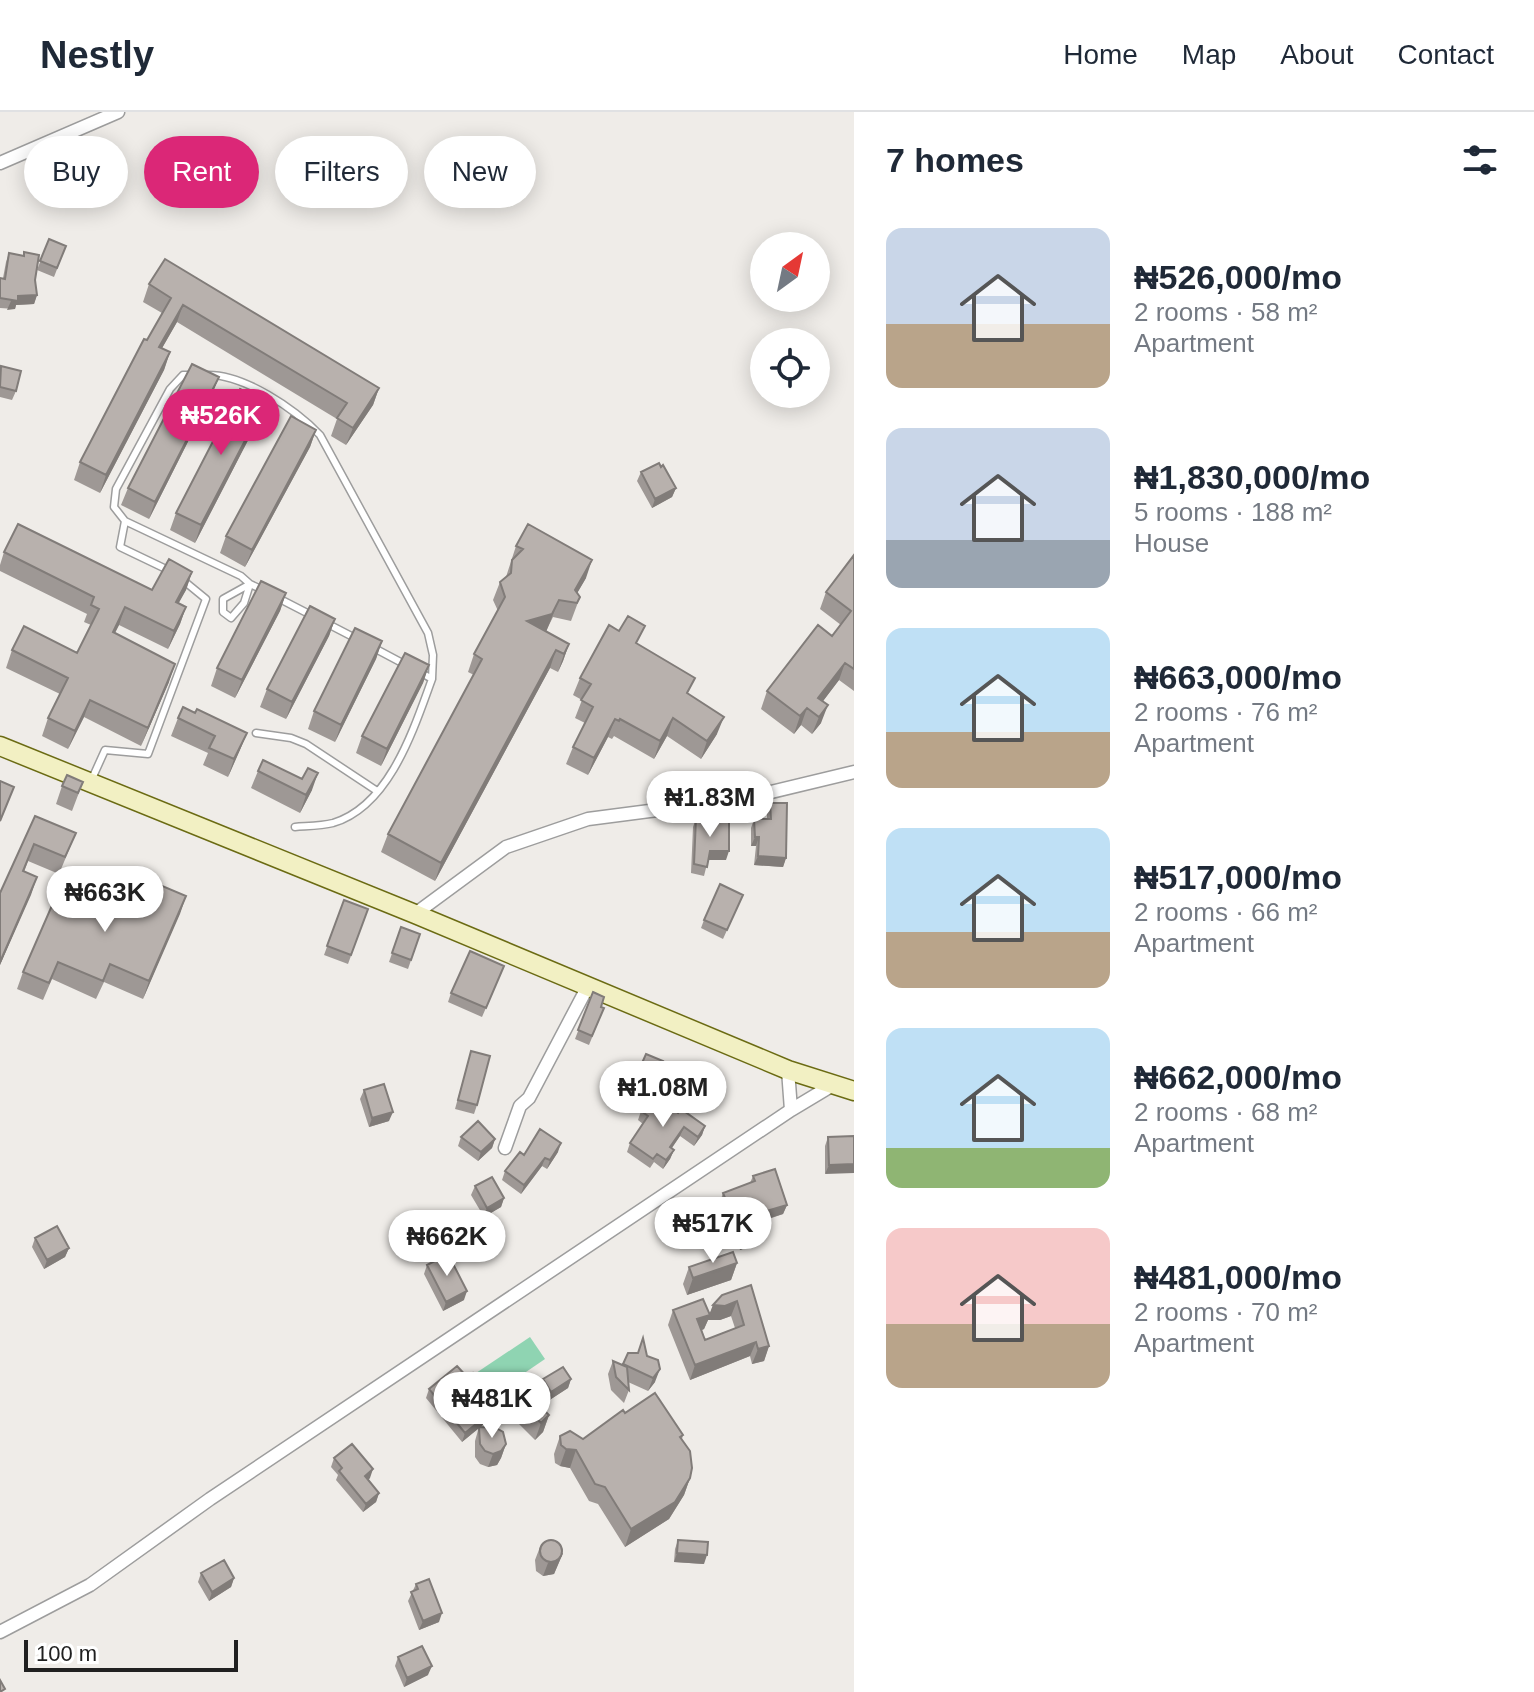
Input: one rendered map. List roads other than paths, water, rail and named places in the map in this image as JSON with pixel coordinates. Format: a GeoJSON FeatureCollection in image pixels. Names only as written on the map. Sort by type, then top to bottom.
{"type":"FeatureCollection","features":[{"type":"Feature","properties":{"kind":"main road"},"geometry":{"type":"LineString","coordinates":[[0,746],[415,914],[788,1070],[854,1091]]}},
{"type":"Feature","properties":{"kind":"street"},"geometry":{"type":"LineString","coordinates":[[0,163],[118,112]]}},
{"type":"Feature","properties":{"kind":"street"},"geometry":{"type":"LineString","coordinates":[[415,914],[506,847],[588,819],[742,799],[854,772]]}},
{"type":"Feature","properties":{"kind":"street"},"geometry":{"type":"LineString","coordinates":[[505,1148],[520,1106],[529,1098],[587,988]]}},
{"type":"Feature","properties":{"kind":"street"},"geometry":{"type":"LineString","coordinates":[[788,1070],[791,1110]]}},
{"type":"Feature","properties":{"kind":"street"},"geometry":{"type":"LineString","coordinates":[[0,1632],[90,1585],[210,1499],[831,1086]]}},
{"type":"Feature","properties":{"kind":"lane"},"geometry":{"type":"LineString","coordinates":[[295,827],[334,823],[363,806],[398,764],[432,679],[433,655],[428,633],[320,435],[302,417],[254,388],[214,375],[183,375],[170,389],[116,489],[114,507],[125,521],[241,576],[250,584],[432,679]]}},
{"type":"Feature","properties":{"kind":"lane"},"geometry":{"type":"LineString","coordinates":[[91,781],[105,750],[148,754],[206,599],[176,574],[120,547],[125,521]]}},
{"type":"Feature","properties":{"kind":"lane"},"geometry":{"type":"LineString","coordinates":[[250,584],[244,603],[231,618],[223,612],[223,599],[250,584]]}},
{"type":"Feature","properties":{"kind":"lane"},"geometry":{"type":"LineString","coordinates":[[256,733],[291,738],[306,744],[377,791]]}}]}
